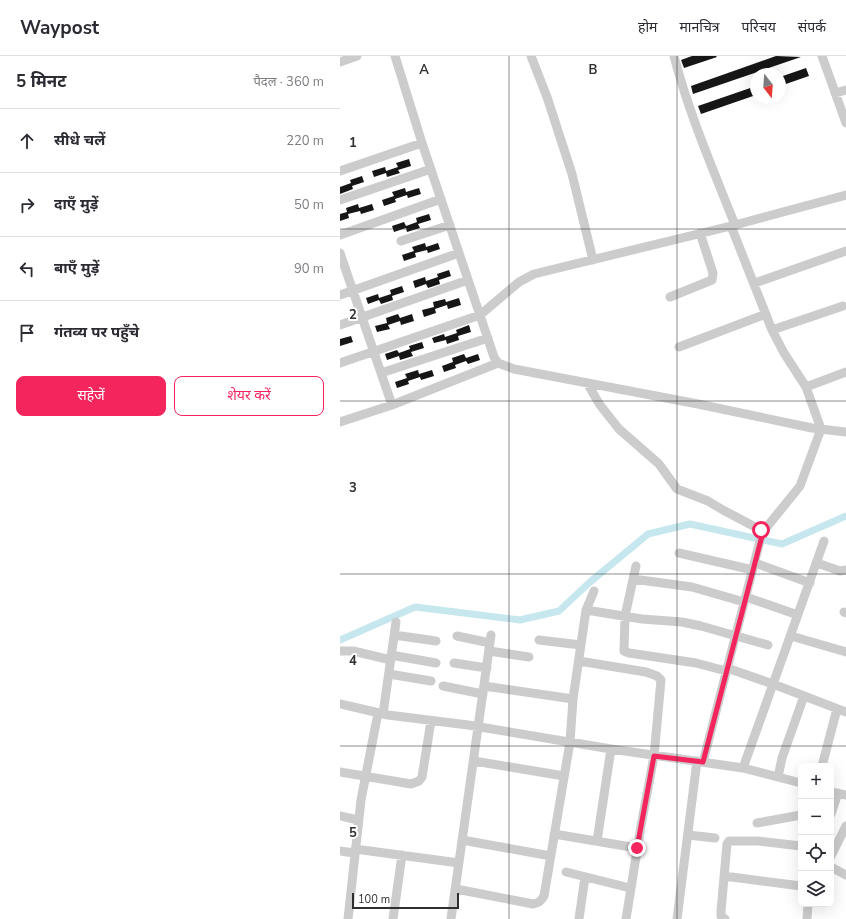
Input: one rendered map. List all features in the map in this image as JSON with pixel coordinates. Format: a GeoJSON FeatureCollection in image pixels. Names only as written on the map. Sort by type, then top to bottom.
{"type":"FeatureCollection","features":[{"type":"Feature","properties":{"kind":"street"},"geometry":{"type":"LineString","coordinates":[[341,61],[357,56]]}},
{"type":"Feature","properties":{"kind":"street"},"geometry":{"type":"LineString","coordinates":[[395,56],[422,143],[480,315],[498,363]]}},
{"type":"Feature","properties":{"kind":"street"},"geometry":{"type":"LineString","coordinates":[[531,56],[547,96],[572,174],[593,260]]}},
{"type":"Feature","properties":{"kind":"street"},"geometry":{"type":"LineString","coordinates":[[674,56],[695,120],[772,330],[784,353],[806,387],[821,429],[800,486],[762,534],[700,762],[688,835],[677,919]]}},
{"type":"Feature","properties":{"kind":"street"},"geometry":{"type":"LineString","coordinates":[[822,56],[846,123]]}},
{"type":"Feature","properties":{"kind":"street"},"geometry":{"type":"LineString","coordinates":[[835,93],[846,90]]}},
{"type":"Feature","properties":{"kind":"street"},"geometry":{"type":"LineString","coordinates":[[340,171],[422,143]]}},
{"type":"Feature","properties":{"kind":"street"},"geometry":{"type":"LineString","coordinates":[[340,200],[431,169]]}},
{"type":"Feature","properties":{"kind":"street"},"geometry":{"type":"LineString","coordinates":[[340,363],[480,315],[527,276],[733,225],[846,195]]}},
{"type":"Feature","properties":{"kind":"street"},"geometry":{"type":"LineString","coordinates":[[340,235],[441,199]]}},
{"type":"Feature","properties":{"kind":"street"},"geometry":{"type":"LineString","coordinates":[[401,241],[450,225]]}},
{"type":"Feature","properties":{"kind":"street"},"geometry":{"type":"LineString","coordinates":[[670,297],[712,280],[713,273],[700,233]]}},
{"type":"Feature","properties":{"kind":"street"},"geometry":{"type":"LineString","coordinates":[[754,283],[846,250]]}},
{"type":"Feature","properties":{"kind":"street"},"geometry":{"type":"LineString","coordinates":[[340,253],[342,264],[353,290],[392,405]]}},
{"type":"Feature","properties":{"kind":"street"},"geometry":{"type":"LineString","coordinates":[[340,295],[459,253]]}},
{"type":"Feature","properties":{"kind":"street"},"geometry":{"type":"LineString","coordinates":[[340,325],[468,280]]}},
{"type":"Feature","properties":{"kind":"street"},"geometry":{"type":"LineString","coordinates":[[772,330],[843,306]]}},
{"type":"Feature","properties":{"kind":"street"},"geometry":{"type":"LineString","coordinates":[[679,347],[766,314]]}},
{"type":"Feature","properties":{"kind":"street"},"geometry":{"type":"LineString","coordinates":[[381,373],[488,338]]}},
{"type":"Feature","properties":{"kind":"street"},"geometry":{"type":"LineString","coordinates":[[340,422],[392,405],[498,363],[514,369],[821,429],[846,432]]}},
{"type":"Feature","properties":{"kind":"street"},"geometry":{"type":"LineString","coordinates":[[806,387],[846,372]]}},
{"type":"Feature","properties":{"kind":"street"},"geometry":{"type":"LineString","coordinates":[[587,383],[600,405],[620,429],[659,464],[677,488],[708,501],[757,528],[762,534]]}},
{"type":"Feature","properties":{"kind":"street"},"geometry":{"type":"LineString","coordinates":[[743,768],[824,541]]}},
{"type":"Feature","properties":{"kind":"street"},"geometry":{"type":"LineString","coordinates":[[679,553],[754,567],[810,583]]}},
{"type":"Feature","properties":{"kind":"street"},"geometry":{"type":"LineString","coordinates":[[817,563],[840,571],[846,570]]}},
{"type":"Feature","properties":{"kind":"street"},"geometry":{"type":"LineString","coordinates":[[636,566],[625,616],[623,648],[626,653],[696,663],[726,670],[773,684],[846,712]]}},
{"type":"Feature","properties":{"kind":"street"},"geometry":{"type":"LineString","coordinates":[[633,579],[692,587],[745,599],[795,614],[797,617]]}},
{"type":"Feature","properties":{"kind":"street"},"geometry":{"type":"LineString","coordinates":[[456,889],[533,904],[541,901],[544,896],[570,742],[573,699],[586,610],[594,591]]}},
{"type":"Feature","properties":{"kind":"street"},"geometry":{"type":"LineString","coordinates":[[586,610],[682,622],[768,645]]}},
{"type":"Feature","properties":{"kind":"street"},"geometry":{"type":"LineString","coordinates":[[348,919],[358,820],[366,776],[389,674],[396,622]]}},
{"type":"Feature","properties":{"kind":"street"},"geometry":{"type":"LineString","coordinates":[[394,635],[436,641]]}},
{"type":"Feature","properties":{"kind":"street"},"geometry":{"type":"LineString","coordinates":[[458,636],[490,643],[529,657]]}},
{"type":"Feature","properties":{"kind":"street"},"geometry":{"type":"LineString","coordinates":[[791,636],[846,652]]}},
{"type":"Feature","properties":{"kind":"street"},"geometry":{"type":"LineString","coordinates":[[539,640],[581,645]]}},
{"type":"Feature","properties":{"kind":"street"},"geometry":{"type":"LineString","coordinates":[[451,919],[490,643]]}},
{"type":"Feature","properties":{"kind":"street"},"geometry":{"type":"LineString","coordinates":[[340,651],[353,651],[391,658],[436,663]]}},
{"type":"Feature","properties":{"kind":"street"},"geometry":{"type":"LineString","coordinates":[[579,661],[646,672],[660,678],[661,684],[654,756],[630,888],[626,919]]}},
{"type":"Feature","properties":{"kind":"street"},"geometry":{"type":"LineString","coordinates":[[454,663],[487,668]]}},
{"type":"Feature","properties":{"kind":"street"},"geometry":{"type":"LineString","coordinates":[[389,674],[431,681]]}},
{"type":"Feature","properties":{"kind":"street"},"geometry":{"type":"LineString","coordinates":[[443,686],[573,699]]}},
{"type":"Feature","properties":{"kind":"street"},"geometry":{"type":"LineString","coordinates":[[778,777],[782,758],[804,696]]}},
{"type":"Feature","properties":{"kind":"street"},"geometry":{"type":"LineString","coordinates":[[340,704],[381,713],[431,721],[479,727],[654,756],[743,768],[798,782]]}},
{"type":"Feature","properties":{"kind":"street"},"geometry":{"type":"LineString","coordinates":[[823,763],[836,709]]}},
{"type":"Feature","properties":{"kind":"street"},"geometry":{"type":"LineString","coordinates":[[340,772],[411,784],[419,781],[422,777],[431,721]]}},
{"type":"Feature","properties":{"kind":"street"},"geometry":{"type":"LineString","coordinates":[[597,841],[611,749]]}},
{"type":"Feature","properties":{"kind":"street"},"geometry":{"type":"LineString","coordinates":[[474,761],[564,776]]}},
{"type":"Feature","properties":{"kind":"street"},"geometry":{"type":"LineString","coordinates":[[834,805],[838,793]]}},
{"type":"Feature","properties":{"kind":"street"},"geometry":{"type":"LineString","coordinates":[[340,816],[358,820]]}},
{"type":"Feature","properties":{"kind":"street"},"geometry":{"type":"LineString","coordinates":[[757,823],[798,816]]}},
{"type":"Feature","properties":{"kind":"street"},"geometry":{"type":"LineString","coordinates":[[834,850],[846,826]]}},
{"type":"Feature","properties":{"kind":"street"},"geometry":{"type":"LineString","coordinates":[[554,834],[637,848]]}},
{"type":"Feature","properties":{"kind":"street"},"geometry":{"type":"LineString","coordinates":[[688,835],[715,838]]}},
{"type":"Feature","properties":{"kind":"street"},"geometry":{"type":"LineString","coordinates":[[462,840],[550,856]]}},
{"type":"Feature","properties":{"kind":"street"},"geometry":{"type":"LineString","coordinates":[[724,919],[721,916],[721,911],[727,844],[729,841],[758,841],[798,846]]}},
{"type":"Feature","properties":{"kind":"street"},"geometry":{"type":"LineString","coordinates":[[340,851],[402,855],[459,864]]}},
{"type":"Feature","properties":{"kind":"street"},"geometry":{"type":"LineString","coordinates":[[393,919],[402,855]]}},
{"type":"Feature","properties":{"kind":"street"},"geometry":{"type":"LineString","coordinates":[[834,869],[846,875]]}},
{"type":"Feature","properties":{"kind":"street"},"geometry":{"type":"LineString","coordinates":[[566,872],[630,888]]}},
{"type":"Feature","properties":{"kind":"street"},"geometry":{"type":"LineString","coordinates":[[724,876],[798,886]]}},
{"type":"Feature","properties":{"kind":"street"},"geometry":{"type":"LineString","coordinates":[[579,919],[585,877]]}},
{"type":"Feature","properties":{"kind":"street"},"geometry":{"type":"LineString","coordinates":[[807,919],[808,907]]}},
{"type":"Feature","properties":{"kind":"building"},"geometry":{"type":"Polygon","coordinates":[[[692,56],[717,57],[684,68],[681,60],[692,56]]]}},
{"type":"Feature","properties":{"kind":"building"},"geometry":{"type":"Polygon","coordinates":[[[776,56],[801,57],[769,68],[750,68],[750,74],[693,94],[691,86],[776,56]]]}},
{"type":"Feature","properties":{"kind":"building"},"geometry":{"type":"Polygon","coordinates":[[[806,68],[809,76],[786,84],[786,75],[806,68]]]}},
{"type":"Feature","properties":{"kind":"building"},"geometry":{"type":"Polygon","coordinates":[[[750,88],[750,97],[701,114],[698,106],[750,88]]]}},
{"type":"Feature","properties":{"kind":"building"},"geometry":{"type":"Polygon","coordinates":[[[409,159],[411,166],[398,170],[400,173],[387,177],[386,173],[374,177],[372,171],[385,167],[386,171],[398,167],[396,163],[409,159]]]}},
{"type":"Feature","properties":{"kind":"building"},"geometry":{"type":"Polygon","coordinates":[[[362,176],[364,182],[352,186],[353,189],[340,194],[340,187],[351,183],[350,180],[362,176]]]}},
{"type":"Feature","properties":{"kind":"building"},"geometry":{"type":"Polygon","coordinates":[[[405,188],[406,192],[419,188],[421,194],[408,198],[407,195],[395,199],[396,202],[384,206],[382,200],[394,196],[392,192],[405,188]]]}},
{"type":"Feature","properties":{"kind":"building"},"geometry":{"type":"Polygon","coordinates":[[[358,204],[359,208],[372,204],[374,210],[361,214],[360,211],[348,214],[349,218],[340,221],[340,214],[347,212],[346,208],[358,204]]]}},
{"type":"Feature","properties":{"kind":"building"},"geometry":{"type":"Polygon","coordinates":[[[429,214],[431,220],[418,224],[420,228],[407,232],[406,228],[394,232],[392,226],[404,222],[406,226],[417,222],[416,218],[429,214]]]}},
{"type":"Feature","properties":{"kind":"building"},"geometry":{"type":"Polygon","coordinates":[[[425,243],[426,247],[438,243],[440,249],[428,253],[427,250],[415,253],[416,257],[404,261],[402,255],[414,251],[412,247],[425,243]]]}},
{"type":"Feature","properties":{"kind":"building"},"geometry":{"type":"Polygon","coordinates":[[[449,270],[451,276],[439,280],[440,284],[428,288],[426,284],[415,288],[413,281],[425,277],[426,281],[438,277],[437,274],[449,270]]]}},
{"type":"Feature","properties":{"kind":"building"},"geometry":{"type":"Polygon","coordinates":[[[402,286],[404,292],[392,296],[393,300],[381,304],[379,300],[368,304],[366,298],[378,294],[379,298],[391,294],[390,290],[402,286]]]}},
{"type":"Feature","properties":{"kind":"building"},"geometry":{"type":"Polygon","coordinates":[[[459,298],[461,305],[448,309],[447,305],[435,309],[436,313],[424,317],[422,310],[434,307],[433,302],[445,299],[446,302],[459,298]]]}},
{"type":"Feature","properties":{"kind":"building"},"geometry":{"type":"Polygon","coordinates":[[[398,314],[400,318],[412,314],[414,321],[401,325],[400,321],[388,325],[390,329],[377,332],[375,326],[387,323],[386,318],[398,314]]]}},
{"type":"Feature","properties":{"kind":"building"},"geometry":{"type":"Polygon","coordinates":[[[469,325],[471,332],[458,336],[459,340],[447,344],[446,340],[434,343],[432,338],[444,334],[445,337],[457,333],[456,330],[469,325]]]}},
{"type":"Feature","properties":{"kind":"building"},"geometry":{"type":"Polygon","coordinates":[[[351,336],[353,342],[340,346],[340,339],[351,336]]]}},
{"type":"Feature","properties":{"kind":"building"},"geometry":{"type":"Polygon","coordinates":[[[422,342],[424,348],[411,352],[413,356],[400,360],[399,356],[387,360],[385,354],[397,350],[399,353],[410,349],[409,346],[422,342]]]}},
{"type":"Feature","properties":{"kind":"building"},"geometry":{"type":"Polygon","coordinates":[[[464,354],[466,358],[478,354],[480,360],[468,364],[466,361],[455,365],[456,368],[444,372],[442,366],[453,362],[452,358],[464,354]]]}},
{"type":"Feature","properties":{"kind":"building"},"geometry":{"type":"Polygon","coordinates":[[[418,370],[419,374],[432,370],[434,376],[421,380],[420,377],[408,381],[409,384],[397,388],[395,382],[407,378],[405,374],[418,370]]]}},
{"type":"Feature","properties":{"kind":"waterway"},"geometry":{"type":"LineString","coordinates":[[340,640],[415,607],[520,620],[559,611],[590,582],[648,534],[690,524],[782,544],[846,516]]}},
{"type":"Feature","properties":{"kind":"route"},"geometry":{"type":"LineString","coordinates":[[637,848],[654,756],[703,762],[762,536],[761,530]]}}]}
